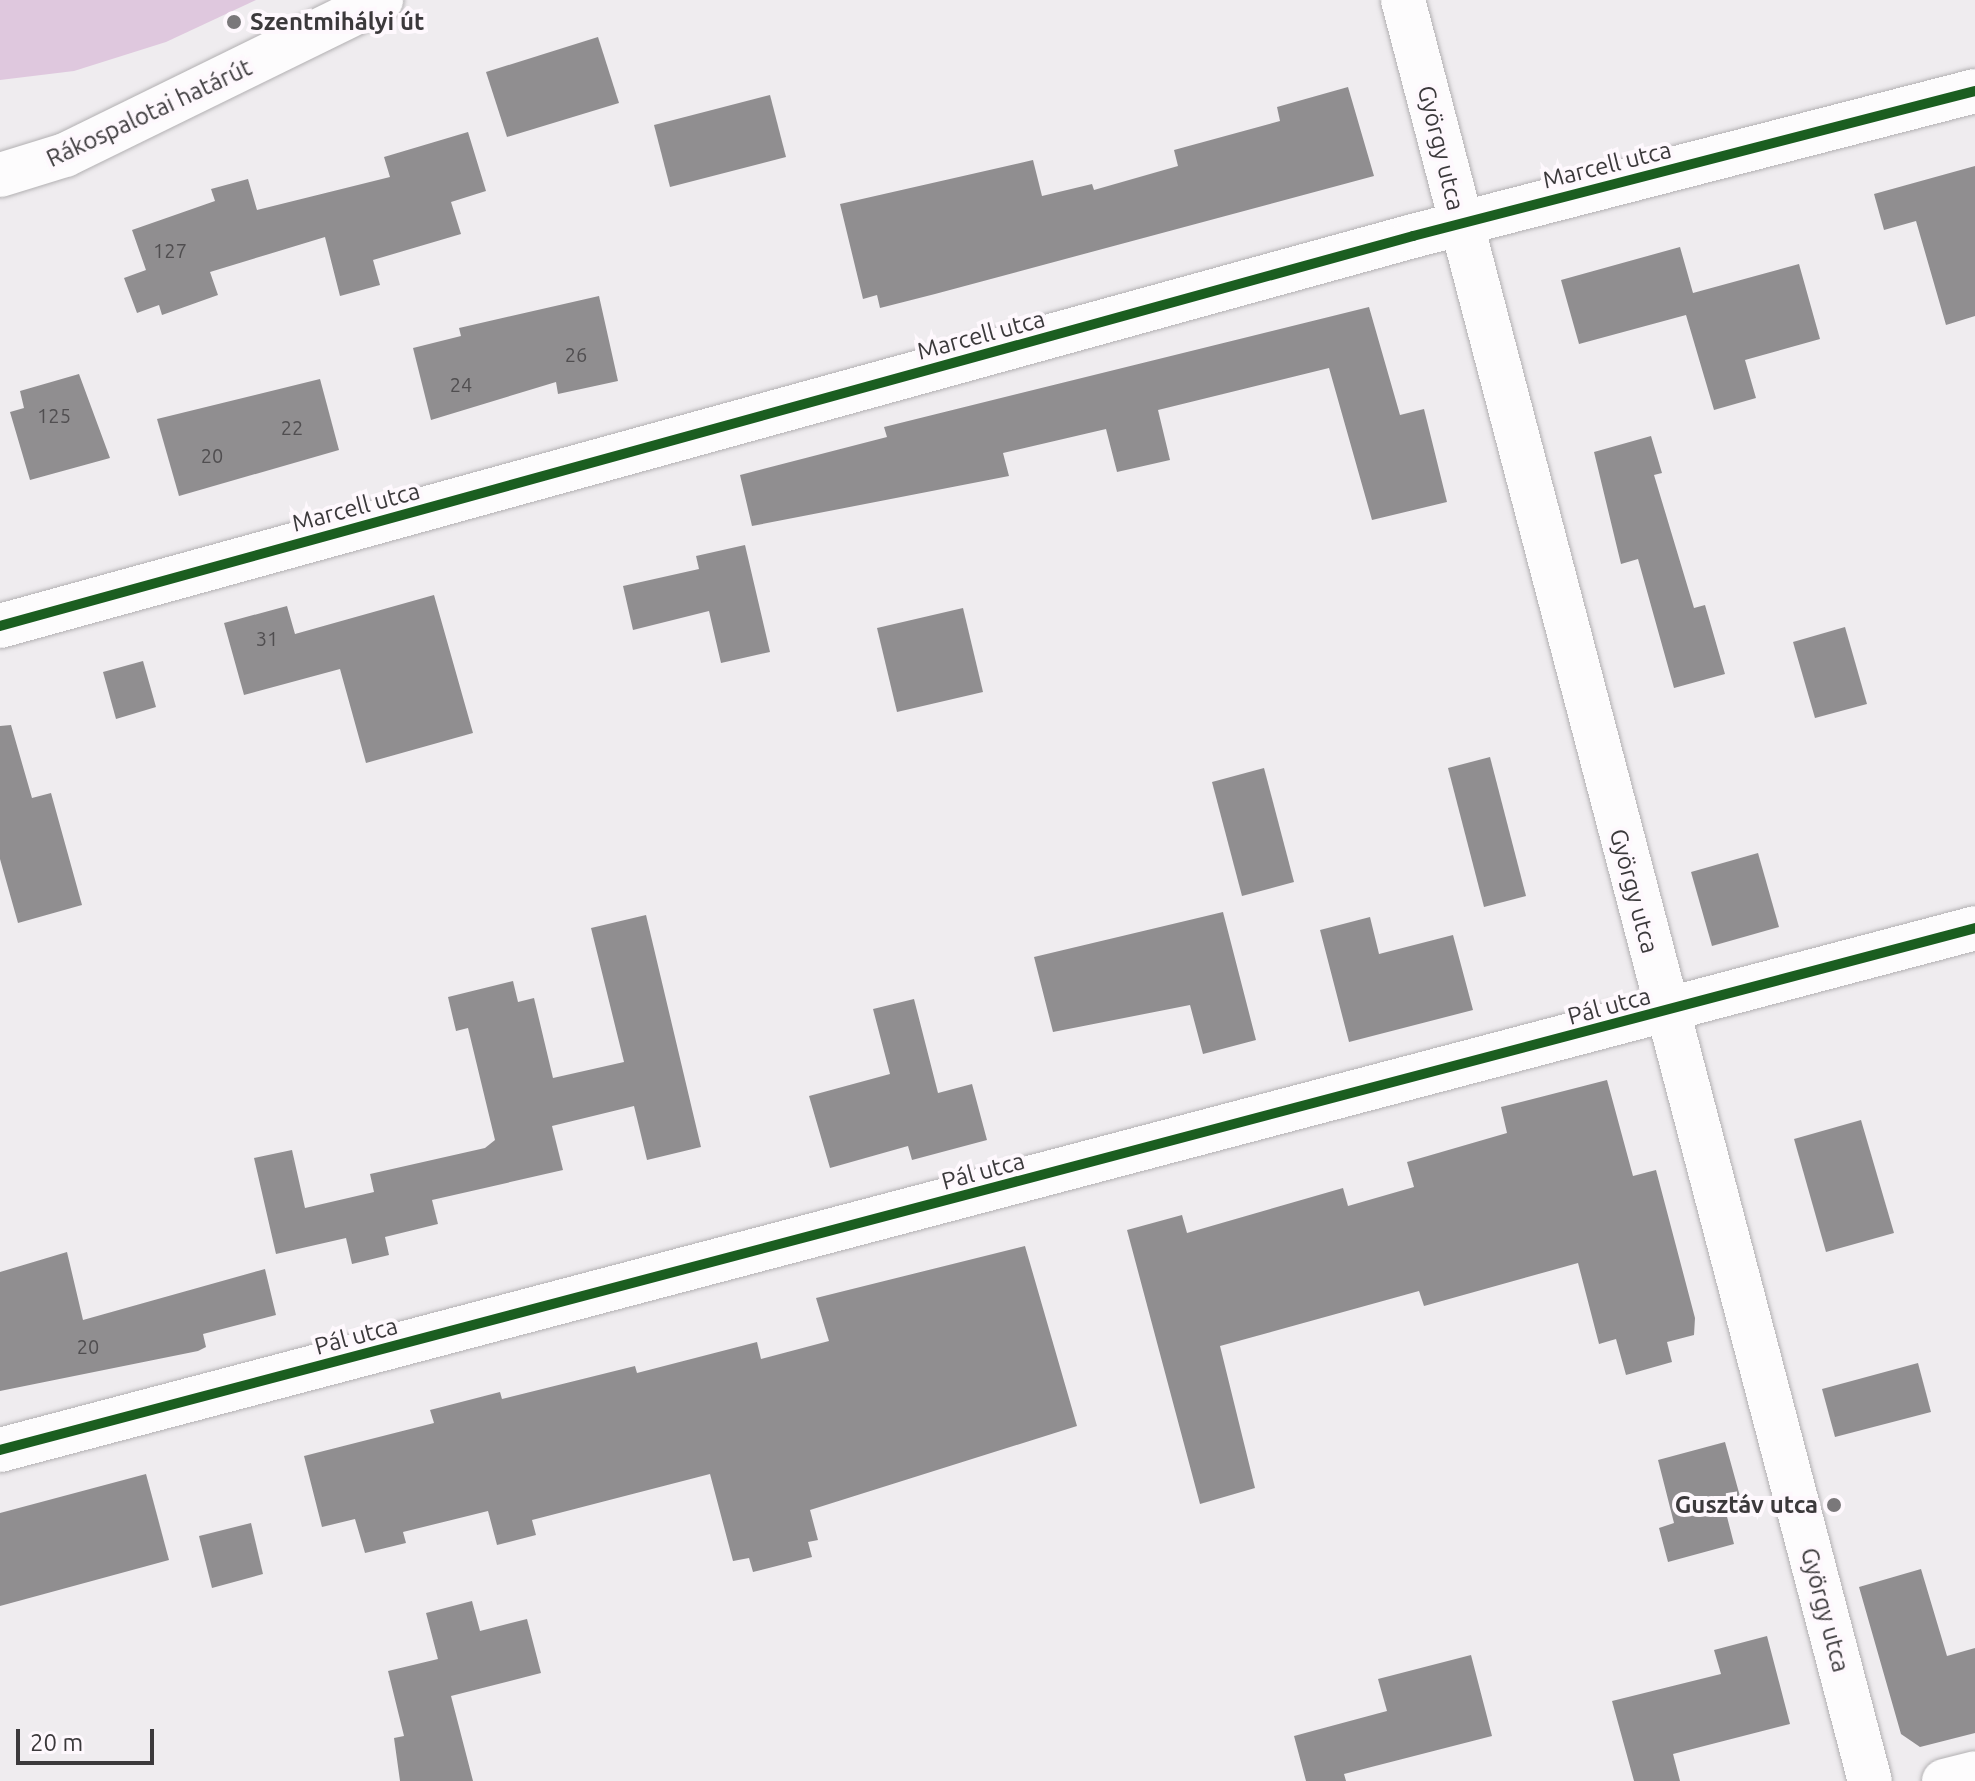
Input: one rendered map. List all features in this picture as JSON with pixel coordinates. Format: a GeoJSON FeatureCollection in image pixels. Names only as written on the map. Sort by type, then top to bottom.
{"type":"FeatureCollection","features":[{"type":"Feature","properties":{"kind":"street","name":"Rákospalotai határút"},"geometry":{"type":"LineString","coordinates":[[0,175],[65,155],[381,0]]}},
{"type":"Feature","properties":{"kind":"street","name":"György utca"},"geometry":{"type":"LineString","coordinates":[[1403,0],[1665,1012],[1870,1781]]}},
{"type":"Feature","properties":{"kind":"street","name":"Marcell utca"},"geometry":{"type":"LineString","coordinates":[[0,626],[1461,224],[1975,91]]}},
{"type":"Feature","properties":{"kind":"street","name":"Pál utca"},"geometry":{"type":"LineString","coordinates":[[0,1450],[1975,928]]}},
{"type":"Feature","properties":{"kind":"street"},"geometry":{"type":"LineString","coordinates":[[1944,1781],[1975,1773]]}},
{"type":"Feature","properties":{"kind":"shaded area"},"geometry":{"type":"Polygon","coordinates":[[[0,0],[256,0],[166,42],[74,71],[0,80],[0,0]]]}},
{"type":"Feature","properties":{"kind":"building"},"geometry":{"type":"Polygon","coordinates":[[[598,37],[619,103],[507,137],[486,72],[598,37]]]}},
{"type":"Feature","properties":{"kind":"building"},"geometry":{"type":"Polygon","coordinates":[[[1348,87],[1374,176],[880,308],[877,295],[863,299],[840,204],[1033,160],[1042,196],[1092,184],[1094,190],[1178,166],[1174,150],[1280,121],[1277,107],[1348,87]]]}},
{"type":"Feature","properties":{"kind":"building"},"geometry":{"type":"Polygon","coordinates":[[[770,95],[786,157],[670,187],[654,125],[770,95]]]}},
{"type":"Feature","properties":{"kind":"building"},"geometry":{"type":"Polygon","coordinates":[[[468,132],[486,191],[451,202],[461,234],[373,260],[380,285],[340,296],[325,237],[210,272],[218,295],[162,315],[159,305],[137,313],[124,278],[146,270],[132,230],[215,201],[211,189],[248,179],[257,210],[390,177],[384,157],[468,132]]]}},
{"type":"Feature","properties":{"kind":"building"},"geometry":{"type":"Polygon","coordinates":[[[1975,166],[1975,316],[1946,325],[1916,221],[1884,230],[1874,194],[1975,166]]]}},
{"type":"Feature","properties":{"kind":"building"},"geometry":{"type":"Polygon","coordinates":[[[1680,247],[1693,293],[1799,264],[1820,339],[1745,360],[1756,398],[1714,410],[1686,315],[1579,344],[1561,280],[1680,247]]]}},
{"type":"Feature","properties":{"kind":"building"},"geometry":{"type":"Polygon","coordinates":[[[599,296],[618,381],[558,394],[556,382],[431,420],[413,348],[461,336],[459,328],[599,296]]]}},
{"type":"Feature","properties":{"kind":"building"},"geometry":{"type":"Polygon","coordinates":[[[1369,307],[1400,415],[1424,409],[1447,502],[1372,520],[1329,368],[1158,410],[1170,460],[1117,472],[1106,429],[1003,453],[1009,476],[752,526],[740,475],[887,437],[884,427],[1369,307]]]}},
{"type":"Feature","properties":{"kind":"building"},"geometry":{"type":"Polygon","coordinates":[[[79,374],[110,458],[30,480],[10,412],[24,408],[20,391],[79,374]]]}},
{"type":"Feature","properties":{"kind":"building"},"geometry":{"type":"Polygon","coordinates":[[[320,379],[339,450],[179,496],[157,419],[320,379]]]}},
{"type":"Feature","properties":{"kind":"building"},"geometry":{"type":"Polygon","coordinates":[[[1651,436],[1662,473],[1654,475],[1694,608],[1705,605],[1725,674],[1674,688],[1638,559],[1621,564],[1594,452],[1651,436]]]}},
{"type":"Feature","properties":{"kind":"building"},"geometry":{"type":"Polygon","coordinates":[[[745,545],[770,652],[721,663],[709,611],[633,630],[623,586],[699,569],[696,556],[745,545]]]}},
{"type":"Feature","properties":{"kind":"building"},"geometry":{"type":"Polygon","coordinates":[[[434,595],[473,733],[366,763],[340,669],[244,695],[224,623],[287,606],[295,634],[434,595]]]}},
{"type":"Feature","properties":{"kind":"building"},"geometry":{"type":"Polygon","coordinates":[[[963,608],[983,692],[897,712],[877,628],[963,608]]]}},
{"type":"Feature","properties":{"kind":"building"},"geometry":{"type":"Polygon","coordinates":[[[1845,627],[1867,704],[1815,718],[1793,642],[1845,627]]]}},
{"type":"Feature","properties":{"kind":"building"},"geometry":{"type":"Polygon","coordinates":[[[143,661],[156,707],[116,719],[103,672],[143,661]]]}},
{"type":"Feature","properties":{"kind":"building"},"geometry":{"type":"Polygon","coordinates":[[[11,725],[32,798],[51,793],[82,905],[18,923],[0,859],[0,726],[11,725]]]}},
{"type":"Feature","properties":{"kind":"building"},"geometry":{"type":"Polygon","coordinates":[[[1490,757],[1526,896],[1484,907],[1448,768],[1490,757]]]}},
{"type":"Feature","properties":{"kind":"building"},"geometry":{"type":"Polygon","coordinates":[[[1264,768],[1294,882],[1242,896],[1212,782],[1264,768]]]}},
{"type":"Feature","properties":{"kind":"building"},"geometry":{"type":"Polygon","coordinates":[[[1758,853],[1779,927],[1712,946],[1691,872],[1758,853]]]}},
{"type":"Feature","properties":{"kind":"building"},"geometry":{"type":"Polygon","coordinates":[[[1223,912],[1256,1040],[1203,1054],[1190,1005],[1053,1032],[1034,957],[1223,912]]]}},
{"type":"Feature","properties":{"kind":"building"},"geometry":{"type":"Polygon","coordinates":[[[646,915],[701,1147],[647,1160],[634,1106],[552,1126],[563,1170],[432,1200],[438,1224],[385,1237],[389,1255],[352,1264],[346,1238],[276,1254],[254,1158],[292,1150],[305,1208],[374,1192],[370,1174],[485,1148],[495,1140],[468,1028],[456,1031],[448,997],[513,981],[518,1002],[534,998],[553,1078],[624,1062],[591,928],[646,915]]]}},
{"type":"Feature","properties":{"kind":"building"},"geometry":{"type":"Polygon","coordinates":[[[1370,917],[1379,954],[1453,935],[1473,1010],[1349,1042],[1320,930],[1370,917]]]}},
{"type":"Feature","properties":{"kind":"building"},"geometry":{"type":"Polygon","coordinates":[[[914,999],[938,1093],[972,1084],[987,1140],[912,1160],[908,1146],[830,1168],[809,1096],[890,1074],[873,1009],[914,999]]]}},
{"type":"Feature","properties":{"kind":"building"},"geometry":{"type":"Polygon","coordinates":[[[1607,1080],[1633,1176],[1656,1170],[1695,1318],[1694,1335],[1667,1342],[1672,1362],[1626,1375],[1616,1339],[1599,1344],[1578,1263],[1424,1306],[1419,1291],[1220,1346],[1255,1488],[1200,1504],[1127,1230],[1182,1215],[1187,1233],[1343,1188],[1348,1206],[1414,1187],[1407,1162],[1507,1133],[1501,1107],[1607,1080]]]}},
{"type":"Feature","properties":{"kind":"building"},"geometry":{"type":"Polygon","coordinates":[[[1861,1120],[1894,1233],[1826,1252],[1794,1139],[1861,1120]]]}},
{"type":"Feature","properties":{"kind":"building"},"geometry":{"type":"Polygon","coordinates":[[[1025,1246],[1077,1426],[810,1510],[818,1540],[808,1542],[812,1557],[753,1572],[749,1558],[733,1561],[710,1474],[532,1520],[536,1535],[497,1545],[488,1511],[403,1532],[406,1543],[365,1553],[355,1519],[322,1527],[304,1456],[434,1423],[430,1410],[500,1392],[502,1399],[635,1366],[637,1373],[757,1342],[761,1359],[829,1341],[816,1298],[1025,1246]]]}},
{"type":"Feature","properties":{"kind":"building"},"geometry":{"type":"Polygon","coordinates":[[[67,1252],[83,1320],[265,1269],[276,1315],[203,1334],[206,1347],[198,1351],[0,1391],[0,1272],[67,1252]]]}},
{"type":"Feature","properties":{"kind":"building"},"geometry":{"type":"Polygon","coordinates":[[[1918,1363],[1931,1412],[1835,1437],[1822,1389],[1918,1363]]]}},
{"type":"Feature","properties":{"kind":"building"},"geometry":{"type":"Polygon","coordinates":[[[1725,1442],[1741,1500],[1724,1505],[1734,1544],[1668,1562],[1659,1528],[1674,1523],[1658,1460],[1725,1442]]]}},
{"type":"Feature","properties":{"kind":"building"},"geometry":{"type":"Polygon","coordinates":[[[146,1474],[169,1560],[0,1606],[0,1513],[146,1474]]]}},
{"type":"Feature","properties":{"kind":"building"},"geometry":{"type":"Polygon","coordinates":[[[251,1523],[263,1574],[212,1588],[199,1536],[251,1523]]]}},
{"type":"Feature","properties":{"kind":"building"},"geometry":{"type":"Polygon","coordinates":[[[1921,1569],[1947,1656],[1975,1648],[1975,1733],[1920,1747],[1901,1734],[1859,1587],[1921,1569]]]}},
{"type":"Feature","properties":{"kind":"building"},"geometry":{"type":"Polygon","coordinates":[[[472,1601],[480,1631],[527,1619],[541,1673],[451,1696],[473,1781],[400,1781],[394,1738],[404,1736],[388,1671],[438,1659],[426,1613],[472,1601]]]}},
{"type":"Feature","properties":{"kind":"building"},"geometry":{"type":"Polygon","coordinates":[[[1767,1636],[1790,1724],[1673,1754],[1680,1781],[1634,1781],[1612,1701],[1721,1674],[1714,1650],[1767,1636]]]}},
{"type":"Feature","properties":{"kind":"building"},"geometry":{"type":"Polygon","coordinates":[[[1471,1655],[1492,1736],[1344,1774],[1346,1781],[1306,1781],[1294,1736],[1387,1711],[1378,1679],[1471,1655]]]}},
{"type":"Feature","properties":{"kind":"cycle path"},"geometry":{"type":"LineString","coordinates":[[0,626],[1413,236],[1975,91]]}},
{"type":"Feature","properties":{"kind":"cycle path"},"geometry":{"type":"LineString","coordinates":[[0,1450],[1975,928]]}},
{"type":"Feature","properties":{"kind":"place","name":"Szentmihályi út"},"geometry":{"type":"Point","coordinates":[234,22]}},
{"type":"Feature","properties":{"kind":"place","name":"Gusztáv utca"},"geometry":{"type":"Point","coordinates":[1834,1505]}}]}
